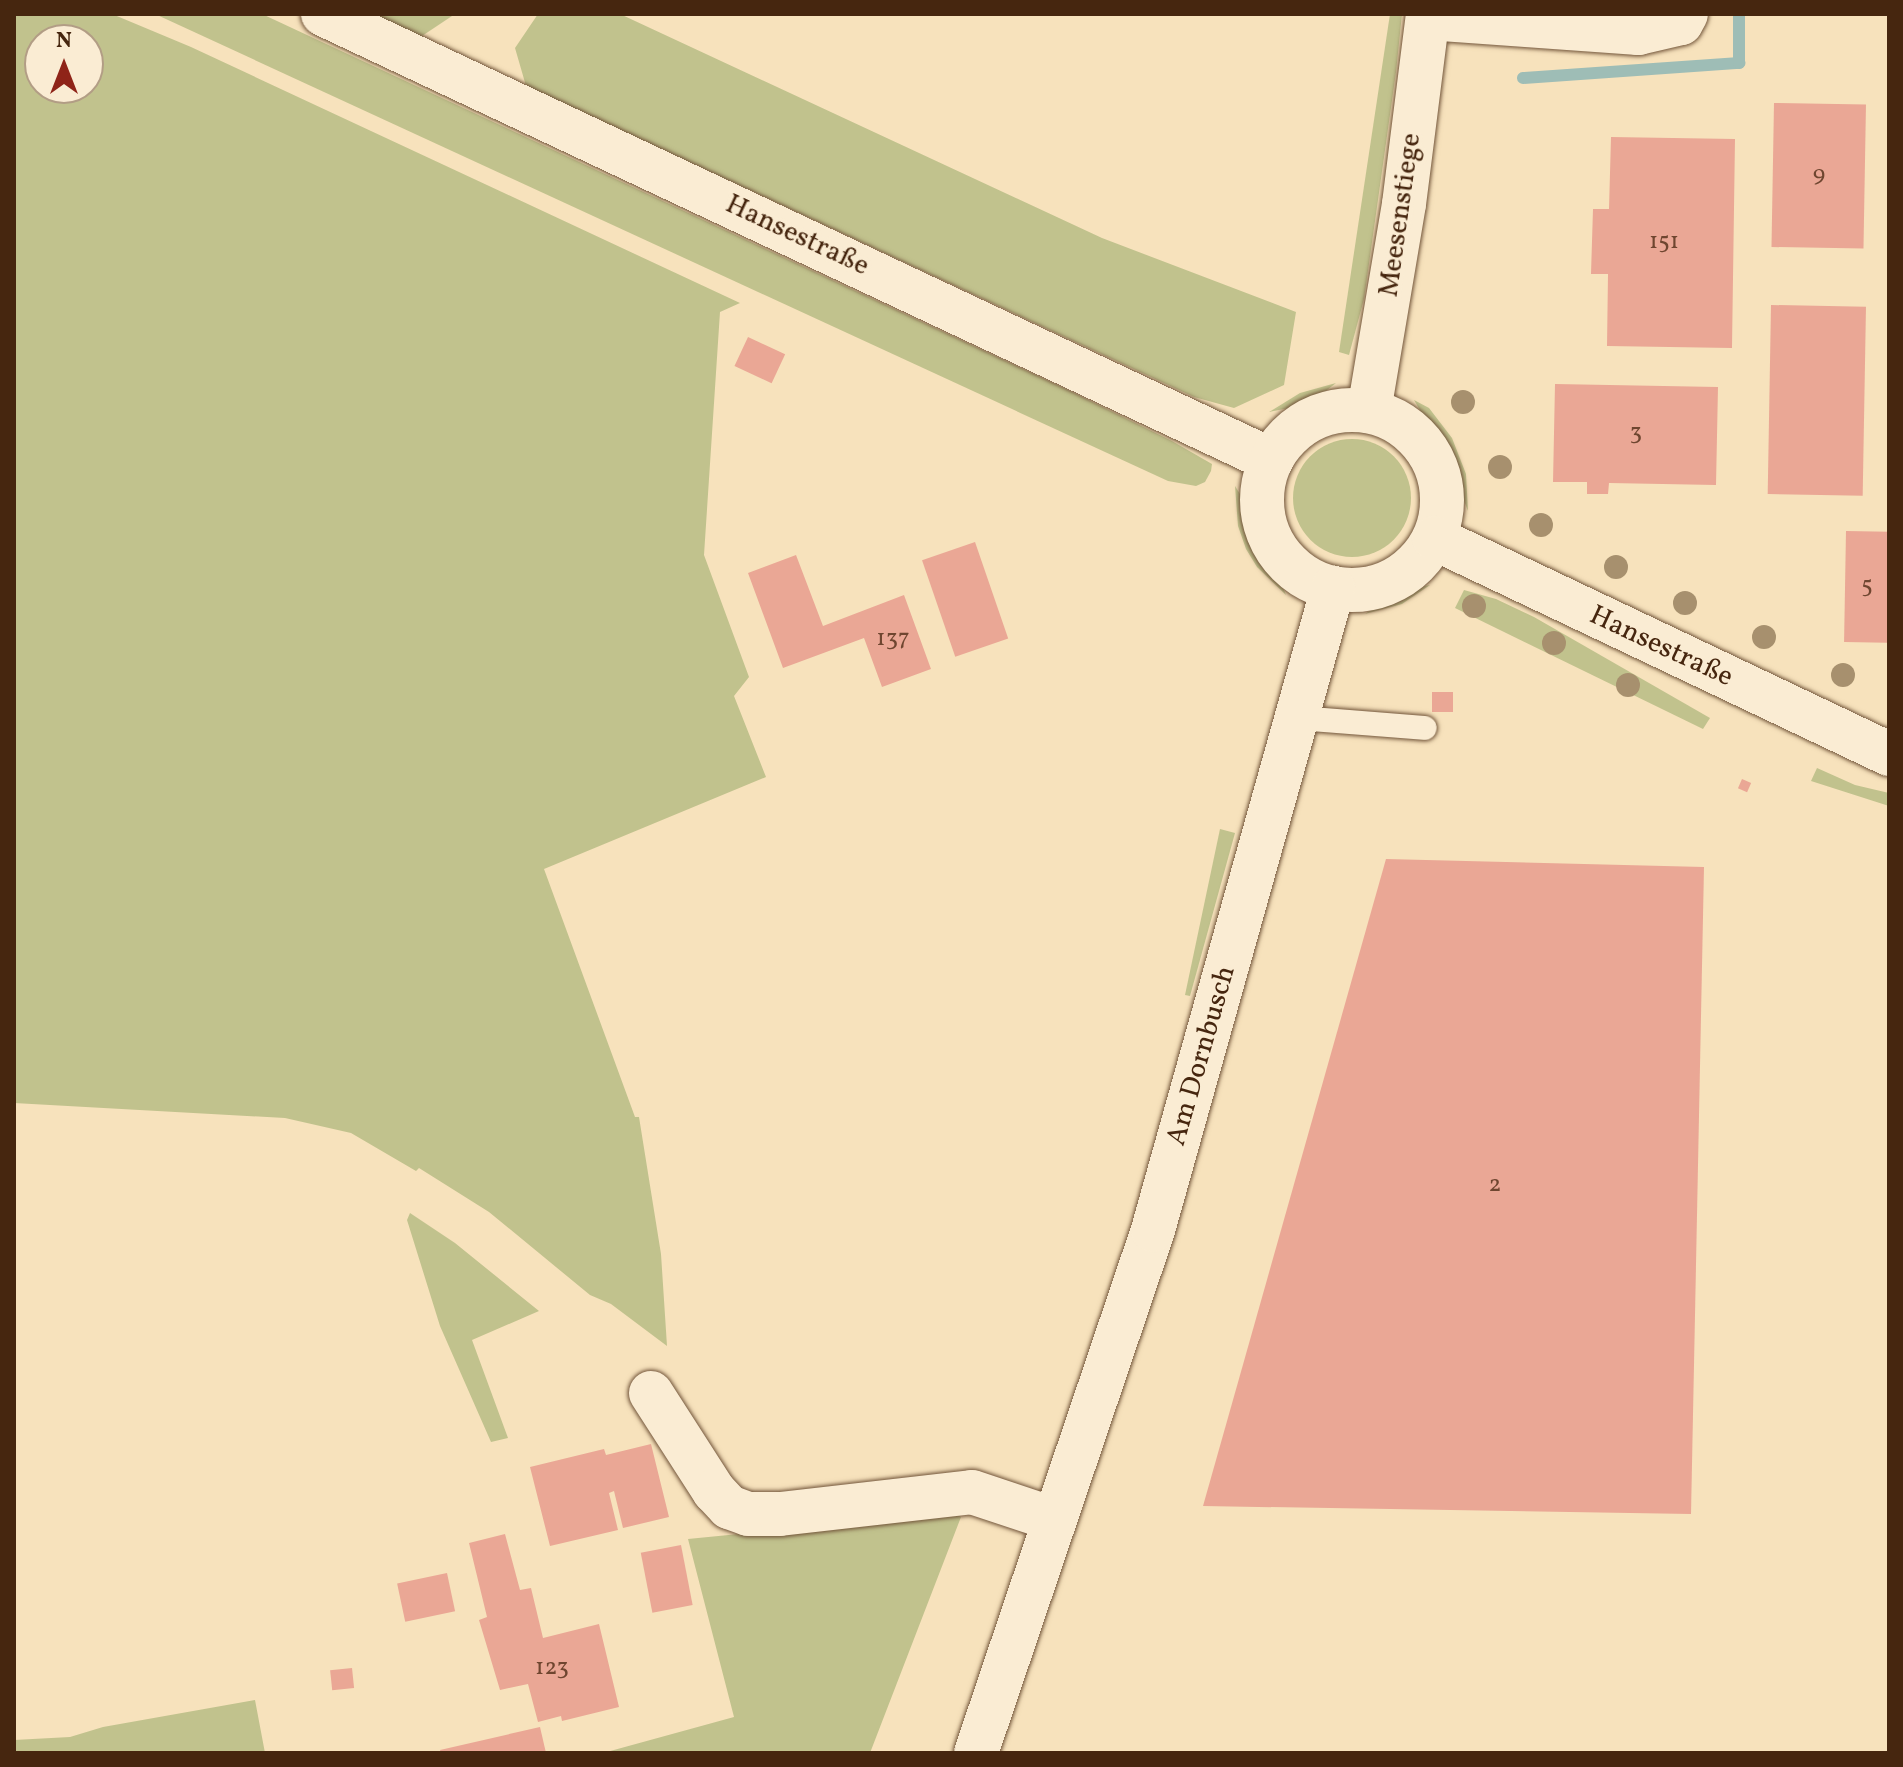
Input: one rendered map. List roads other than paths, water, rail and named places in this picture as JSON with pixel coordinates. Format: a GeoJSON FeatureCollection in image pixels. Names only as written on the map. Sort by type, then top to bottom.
{"type":"FeatureCollection","features":[{"type":"Feature","properties":{"kind":"street","name":"Hansestraße"},"geometry":{"type":"LineString","coordinates":[[323,14],[1271,460]]}},
{"type":"Feature","properties":{"kind":"street","name":"Meesenstiege"},"geometry":{"type":"LineString","coordinates":[[1369,411],[1402,217],[1428,16],[1638,33],[1681,23],[1686,14]]}},
{"type":"Feature","properties":{"kind":"street"},"geometry":{"type":"LineString","coordinates":[[1369,411],[1398,421],[1419,439],[1435,462],[1442,488],[1441,513],[1434,538],[1421,558],[1383,584],[1360,589],[1333,588],[1293,568],[1277,550],[1267,528],[1262,505],[1264,481],[1271,460],[1286,438],[1305,423],[1328,413],[1369,411]]}},
{"type":"Feature","properties":{"kind":"street","name":"Hansestraße"},"geometry":{"type":"LineString","coordinates":[[1434,538],[1889,754]]}},
{"type":"Feature","properties":{"kind":"street","name":"Am Dornbusch"},"geometry":{"type":"LineString","coordinates":[[976,1753],[1153,1230],[1333,588]]}},
{"type":"Feature","properties":{"kind":"street"},"geometry":{"type":"LineString","coordinates":[[651,1393],[714,1491],[729,1507],[748,1514],[780,1514],[972,1492],[1053,1519]]}},
{"type":"Feature","properties":{"kind":"lane"},"geometry":{"type":"LineString","coordinates":[[1298,718],[1425,728]]}},
{"type":"Feature","properties":{"kind":"waterway"},"geometry":{"type":"LineString","coordinates":[[1523,78],[1739,63],[1739,14]]}}]}
